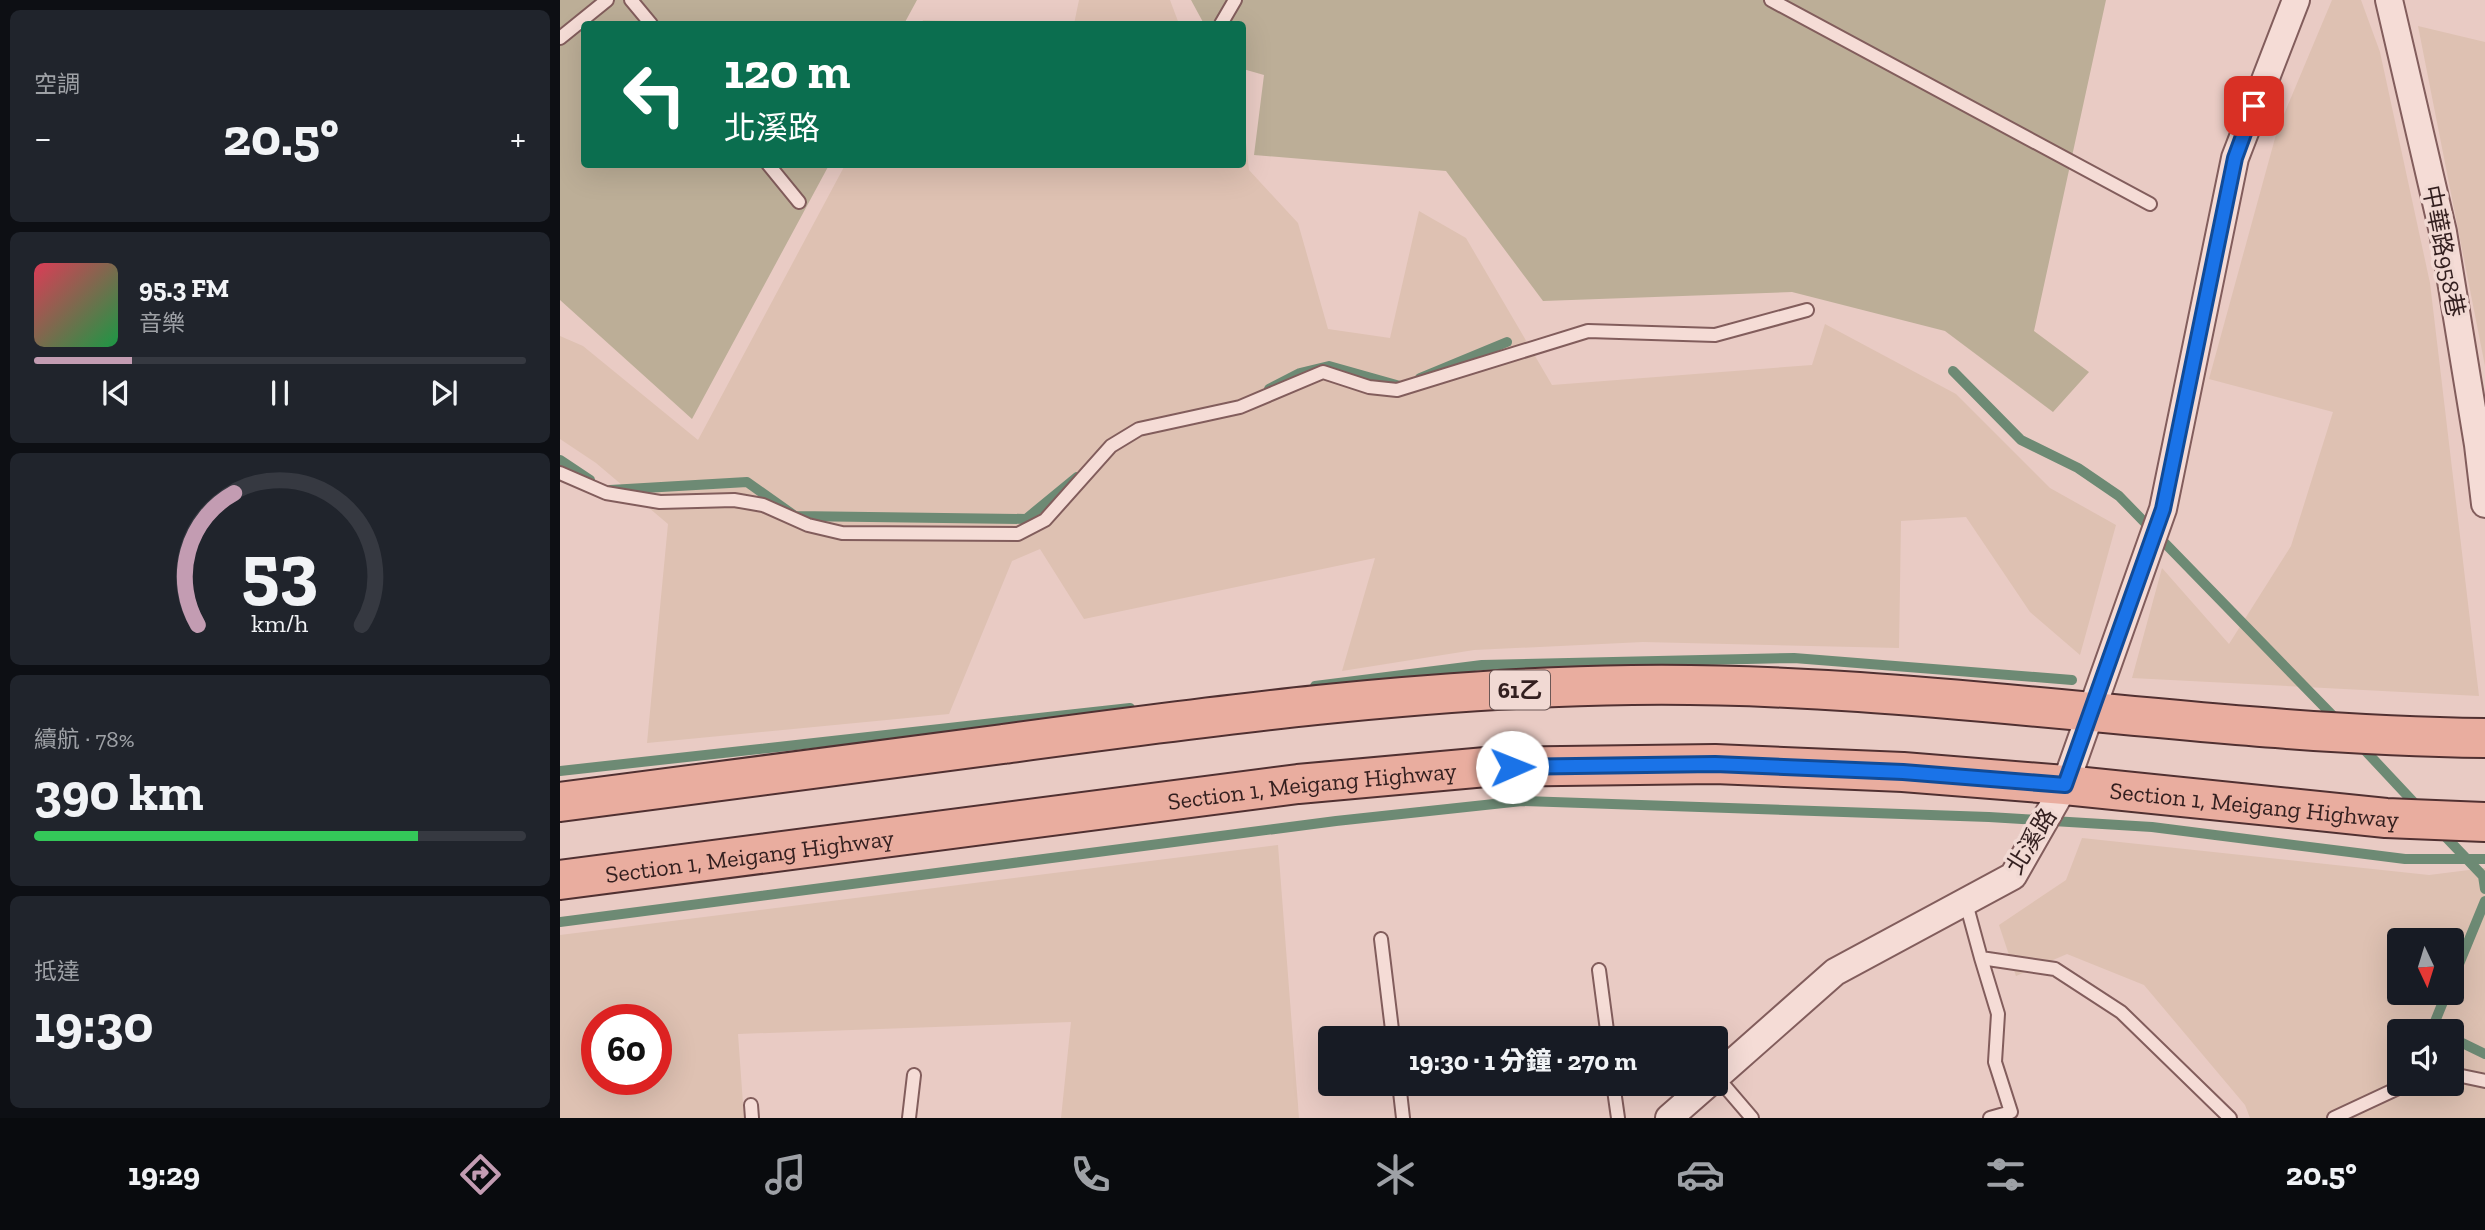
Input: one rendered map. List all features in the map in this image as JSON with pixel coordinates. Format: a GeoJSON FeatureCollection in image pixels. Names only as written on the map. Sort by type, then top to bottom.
{"type":"FeatureCollection","features":[{"type":"Feature","properties":{"kind":"main road","name":"61乙"},"geometry":{"type":"LineString","coordinates":[[560,802],[1212,715],[1412,695],[1646,685],[1877,691],[2308,729],[2485,738]]}},
{"type":"Feature","properties":{"kind":"main road","name":"Section 1, Meigang Highway"},"geometry":{"type":"LineString","coordinates":[[560,880],[1284,786],[1486,767],[1715,764],[1903,772],[2065,785],[2386,818],[2485,822]]}},
{"type":"Feature","properties":{"kind":"street","name":"北溪路"},"geometry":{"type":"LineString","coordinates":[[1728,1066],[1835,972],[2013,876],[2065,785],[2163,509],[2235,158],[2295,0]]}},
{"type":"Feature","properties":{"kind":"street","name":"中華路958巷"},"geometry":{"type":"LineString","coordinates":[[2389,0],[2443,232],[2485,504]]}},
{"type":"Feature","properties":{"kind":"street","name":"北溪路"},"geometry":{"type":"LineString","coordinates":[[1669,1118],[1694,1096]]}},
{"type":"Feature","properties":{"kind":"lane"},"geometry":{"type":"LineString","coordinates":[[560,38],[607,0]]}},
{"type":"Feature","properties":{"kind":"lane"},"geometry":{"type":"LineString","coordinates":[[631,0],[649,21]]}},
{"type":"Feature","properties":{"kind":"lane"},"geometry":{"type":"LineString","coordinates":[[1223,21],[1235,0]]}},
{"type":"Feature","properties":{"kind":"lane"},"geometry":{"type":"LineString","coordinates":[[1772,0],[2150,204]]}},
{"type":"Feature","properties":{"kind":"lane"},"geometry":{"type":"LineString","coordinates":[[771,168],[799,202]]}},
{"type":"Feature","properties":{"kind":"lane"},"geometry":{"type":"LineString","coordinates":[[560,473],[606,493],[660,502],[734,500],[763,505],[808,525],[842,533],[1018,534],[1045,520],[1111,446],[1139,429],[1240,407],[1323,372],[1369,387],[1397,390],[1588,331],[1715,335],[1807,310]]}},
{"type":"Feature","properties":{"kind":"lane"},"geometry":{"type":"LineString","coordinates":[[1966,903],[1998,1014],[1995,1062],[2011,1112],[1990,1118]]}},
{"type":"Feature","properties":{"kind":"lane"},"geometry":{"type":"LineString","coordinates":[[1381,939],[1392,1026]]}},
{"type":"Feature","properties":{"kind":"lane"},"geometry":{"type":"LineString","coordinates":[[1981,958],[2055,969],[2121,1012],[2230,1118]]}},
{"type":"Feature","properties":{"kind":"lane"},"geometry":{"type":"LineString","coordinates":[[1599,970],[1606,1026]]}},
{"type":"Feature","properties":{"kind":"lane"},"geometry":{"type":"LineString","coordinates":[[909,1118],[914,1074]]}},
{"type":"Feature","properties":{"kind":"lane"},"geometry":{"type":"LineString","coordinates":[[2464,1077],[2485,1081]]}},
{"type":"Feature","properties":{"kind":"lane"},"geometry":{"type":"LineString","coordinates":[[2334,1118],[2387,1093]]}},
{"type":"Feature","properties":{"kind":"lane"},"geometry":{"type":"LineString","coordinates":[[1728,1094],[1752,1118]]}},
{"type":"Feature","properties":{"kind":"lane"},"geometry":{"type":"LineString","coordinates":[[1400,1096],[1403,1118]]}},
{"type":"Feature","properties":{"kind":"lane"},"geometry":{"type":"LineString","coordinates":[[1615,1096],[1618,1118]]}},
{"type":"Feature","properties":{"kind":"shaded area"},"geometry":{"type":"Polygon","coordinates":[[[560,0],[917,0],[906,21],[581,21],[581,168],[827,168],[692,419],[560,300],[560,0]]]}},
{"type":"Feature","properties":{"kind":"shaded area"},"geometry":{"type":"Polygon","coordinates":[[[1079,0],[1170,0],[1178,21],[1075,21],[1079,0]]]}},
{"type":"Feature","properties":{"kind":"shaded area"},"geometry":{"type":"Polygon","coordinates":[[[1191,0],[2106,0],[2034,331],[2089,372],[2053,412],[1945,331],[1792,292],[1543,301],[1446,171],[1254,155],[1264,75],[1246,70],[1246,21],[1202,21],[1191,0]]]}},
{"type":"Feature","properties":{"kind":"shaded area"},"geometry":{"type":"Polygon","coordinates":[[[2332,0],[2361,0],[2380,52],[2430,283],[2479,696],[2132,678],[2162,568],[2229,644],[2291,546],[2333,412],[2209,379],[2277,131],[2332,0]]]}},
{"type":"Feature","properties":{"kind":"shaded area"},"geometry":{"type":"Polygon","coordinates":[[[2418,26],[2485,42],[2485,366],[2418,26]]]}},
{"type":"Feature","properties":{"kind":"shaded area"},"geometry":{"type":"Polygon","coordinates":[[[1246,142],[1249,170],[1298,223],[1328,329],[1390,338],[1419,211],[1466,238],[1552,385],[1812,365],[1825,324],[1956,394],[2050,488],[2116,525],[2080,655],[2030,612],[1966,517],[1901,521],[1899,648],[1643,642],[1474,650],[1342,671],[1375,558],[1084,619],[1040,549],[1012,561],[949,714],[647,743],[668,524],[596,463],[560,439],[560,336],[583,346],[698,440],[843,168],[1246,168],[1246,142]]]}},
{"type":"Feature","properties":{"kind":"shaded area"},"geometry":{"type":"Polygon","coordinates":[[[2082,838],[2429,875],[2485,868],[2485,1118],[2250,1118],[2245,1105],[2144,985],[2067,954],[2016,976],[1999,925],[2066,880],[2082,838]]]}},
{"type":"Feature","properties":{"kind":"shaded area"},"geometry":{"type":"Polygon","coordinates":[[[1278,845],[1299,1118],[1061,1118],[1071,1022],[738,1034],[744,1118],[560,1118],[560,935],[1278,845]]]}},
{"type":"Feature","properties":{"kind":"waterway"},"geometry":{"type":"LineString","coordinates":[[1420,378],[1507,342]]}},
{"type":"Feature","properties":{"kind":"waterway"},"geometry":{"type":"LineString","coordinates":[[1269,389],[1300,373],[1329,366],[1400,386]]}},
{"type":"Feature","properties":{"kind":"waterway"},"geometry":{"type":"LineString","coordinates":[[1953,371],[2021,440],[2078,468],[2119,496],[2338,721]]}},
{"type":"Feature","properties":{"kind":"waterway"},"geometry":{"type":"LineString","coordinates":[[560,460],[590,480]]}},
{"type":"Feature","properties":{"kind":"waterway"},"geometry":{"type":"LineString","coordinates":[[610,490],[747,482],[795,516],[1026,519],[1077,477]]}},
{"type":"Feature","properties":{"kind":"waterway"},"geometry":{"type":"LineString","coordinates":[[1315,686],[1482,665],[1794,658],[2072,680]]}},
{"type":"Feature","properties":{"kind":"waterway"},"geometry":{"type":"LineString","coordinates":[[560,771],[1130,708]]}},
{"type":"Feature","properties":{"kind":"waterway"},"geometry":{"type":"LineString","coordinates":[[2360,745],[2419,808]]}},
{"type":"Feature","properties":{"kind":"waterway"},"geometry":{"type":"LineString","coordinates":[[560,922],[1336,821],[1522,801],[1989,817],[2152,827],[2405,859],[2485,859]]}},
{"type":"Feature","properties":{"kind":"waterway"},"geometry":{"type":"LineString","coordinates":[[2441,832],[2483,876],[2485,889]]}},
{"type":"Feature","properties":{"kind":"waterway"},"geometry":{"type":"LineString","coordinates":[[2464,952],[2485,901]]}},
{"type":"Feature","properties":{"kind":"waterway"},"geometry":{"type":"LineString","coordinates":[[2436,1019],[2442,1005]]}},
{"type":"Feature","properties":{"kind":"waterway"},"geometry":{"type":"LineString","coordinates":[[2464,1044],[2485,1054]]}},
{"type":"Feature","properties":{"kind":"route"},"geometry":{"type":"LineString","coordinates":[[1512,767],[1715,764],[1903,772],[2065,785],[2163,509],[2235,158],[2254,106]]}}]}
